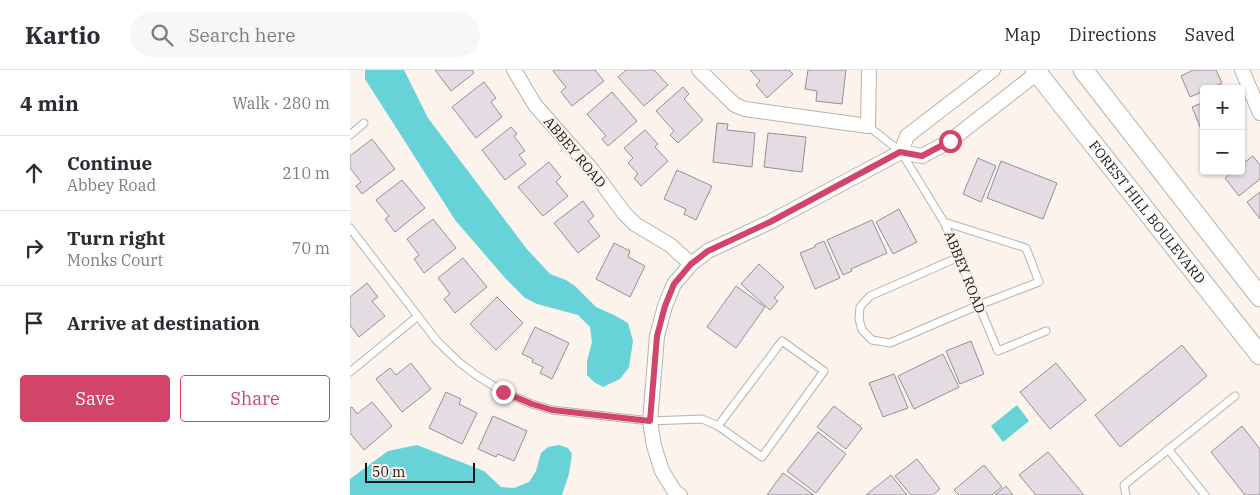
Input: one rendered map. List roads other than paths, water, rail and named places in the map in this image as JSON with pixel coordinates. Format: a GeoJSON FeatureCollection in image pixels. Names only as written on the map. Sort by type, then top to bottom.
{"type":"FeatureCollection","features":[{"type":"Feature","properties":{"kind":"main road"},"geometry":{"type":"LineString","coordinates":[[1083,70],[1260,297]]}},
{"type":"Feature","properties":{"kind":"main road","name":"FOREST HILL BOULEVARD"},"geometry":{"type":"LineString","coordinates":[[1038,71],[1260,355]]}},
{"type":"Feature","properties":{"kind":"street","name":"ABBEY ROAD"},"geometry":{"type":"LineString","coordinates":[[514,70],[535,105],[593,171],[624,213],[635,224],[670,245],[691,264]]}},
{"type":"Feature","properties":{"kind":"street"},"geometry":{"type":"LineString","coordinates":[[699,70],[735,105],[745,109],[868,126],[869,70]]}},
{"type":"Feature","properties":{"kind":"street"},"geometry":{"type":"LineString","coordinates":[[680,495],[675,492],[662,470],[654,446],[650,421],[657,336],[665,306],[674,284],[691,264],[708,251],[770,222],[900,152],[907,136],[993,70]]}},
{"type":"Feature","properties":{"kind":"street"},"geometry":{"type":"LineString","coordinates":[[1242,70],[1260,113]]}},
{"type":"Feature","properties":{"kind":"street"},"geometry":{"type":"LineString","coordinates":[[900,152],[922,156],[950,141],[1038,71]]}},
{"type":"Feature","properties":{"kind":"lane"},"geometry":{"type":"LineString","coordinates":[[350,135],[364,123]]}},
{"type":"Feature","properties":{"kind":"lane","name":"ABBEY ROAD"},"geometry":{"type":"LineString","coordinates":[[868,126],[900,152],[944,222],[998,350],[1046,331]]}},
{"type":"Feature","properties":{"kind":"lane"},"geometry":{"type":"LineString","coordinates":[[944,222],[1026,248],[1039,282],[890,343],[872,340],[862,330],[859,319],[860,306],[870,296],[959,257]]}},
{"type":"Feature","properties":{"kind":"lane"},"geometry":{"type":"LineString","coordinates":[[350,228],[437,340],[476,376],[503,392],[532,404],[552,410],[650,421],[702,419],[718,426],[762,457],[824,371],[782,341],[718,426]]}},
{"type":"Feature","properties":{"kind":"lane"},"geometry":{"type":"LineString","coordinates":[[350,372],[418,316]]}},
{"type":"Feature","properties":{"kind":"lane"},"geometry":{"type":"LineString","coordinates":[[1126,495],[1124,485],[1235,396]]}},
{"type":"Feature","properties":{"kind":"lane"},"geometry":{"type":"LineString","coordinates":[[1168,449],[1205,495]]}},
{"type":"Feature","properties":{"kind":"water"},"geometry":{"type":"Polygon","coordinates":[[[365,70],[404,70],[428,118],[526,248],[550,274],[566,280],[575,286],[596,307],[628,323],[633,341],[629,367],[620,379],[603,387],[594,382],[587,375],[587,361],[592,342],[590,327],[578,315],[537,304],[525,298],[455,220],[365,79],[365,70]]]}},
{"type":"Feature","properties":{"kind":"water"},"geometry":{"type":"Polygon","coordinates":[[[1017,405],[1029,421],[1003,442],[991,426],[1017,405]]]}},
{"type":"Feature","properties":{"kind":"water"},"geometry":{"type":"Polygon","coordinates":[[[417,445],[484,471],[501,487],[514,488],[529,482],[536,471],[541,453],[548,447],[559,445],[568,448],[572,454],[569,474],[562,495],[350,495],[350,479],[388,451],[417,445]]]}}]}
